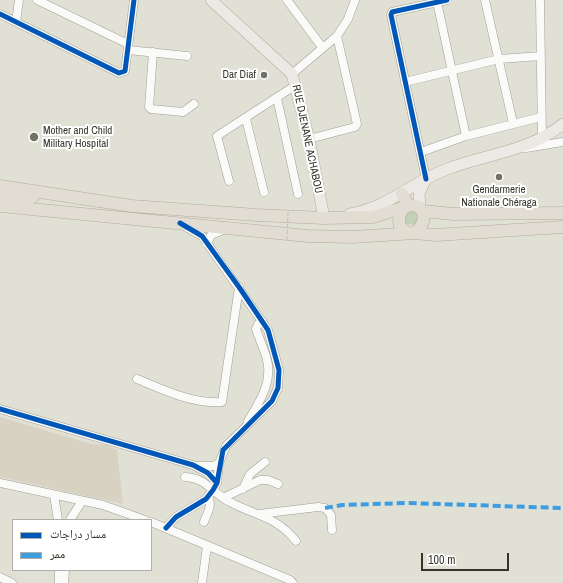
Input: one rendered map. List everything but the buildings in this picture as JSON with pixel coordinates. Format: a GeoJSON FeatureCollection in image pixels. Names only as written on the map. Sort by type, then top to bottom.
{"type":"FeatureCollection","features":[{"type":"Feature","properties":{"kind":"highway"},"geometry":{"type":"LineString","coordinates":[[0,186],[62,197],[132,206],[213,213],[327,218],[373,217],[384,215],[412,204],[421,209],[454,214],[563,213]]}},
{"type":"Feature","properties":{"kind":"highway"},"geometry":{"type":"LineString","coordinates":[[402,194],[406,206]]}},
{"type":"Feature","properties":{"kind":"highway"},"geometry":{"type":"LineString","coordinates":[[0,197],[62,197]]}},
{"type":"Feature","properties":{"kind":"highway"},"geometry":{"type":"LineString","coordinates":[[0,206],[334,237],[411,233],[436,235],[563,227]]}},
{"type":"Feature","properties":{"kind":"highway"},"geometry":{"type":"LineString","coordinates":[[406,206],[401,210],[399,219],[401,228],[411,233]]}},
{"type":"Feature","properties":{"kind":"highway"},"geometry":{"type":"LineString","coordinates":[[411,233],[423,223],[421,209]]}},
{"type":"Feature","properties":{"kind":"main road","name":"RUE DJENANE ACHABOU"},"geometry":{"type":"LineString","coordinates":[[211,0],[292,74],[296,85],[327,218]]}},
{"type":"Feature","properties":{"kind":"main road"},"geometry":{"type":"LineString","coordinates":[[327,218],[376,208],[426,179],[454,167],[518,149],[542,138],[563,124]]}},
{"type":"Feature","properties":{"kind":"main road"},"geometry":{"type":"LineString","coordinates":[[421,209],[420,188],[426,179]]}},
{"type":"Feature","properties":{"kind":"street"},"geometry":{"type":"LineString","coordinates":[[16,22],[18,0]]}},
{"type":"Feature","properties":{"kind":"street"},"geometry":{"type":"LineString","coordinates":[[36,0],[128,47],[187,56]]}},
{"type":"Feature","properties":{"kind":"street"},"geometry":{"type":"LineString","coordinates":[[0,17],[16,22],[119,73],[125,71],[134,0]]}},
{"type":"Feature","properties":{"kind":"street"},"geometry":{"type":"LineString","coordinates":[[287,0],[322,47]]}},
{"type":"Feature","properties":{"kind":"street"},"geometry":{"type":"LineString","coordinates":[[292,74],[322,47],[337,36],[348,19],[355,0]]}},
{"type":"Feature","properties":{"kind":"street"},"geometry":{"type":"LineString","coordinates":[[426,179],[391,14],[446,0]]}},
{"type":"Feature","properties":{"kind":"street"},"geometry":{"type":"LineString","coordinates":[[485,0],[513,123]]}},
{"type":"Feature","properties":{"kind":"street"},"geometry":{"type":"LineString","coordinates":[[540,0],[542,138]]}},
{"type":"Feature","properties":{"kind":"street"},"geometry":{"type":"LineString","coordinates":[[437,2],[466,136]]}},
{"type":"Feature","properties":{"kind":"street"},"geometry":{"type":"LineString","coordinates":[[309,139],[355,127],[356,124],[337,36]]}},
{"type":"Feature","properties":{"kind":"street"},"geometry":{"type":"LineString","coordinates":[[153,52],[151,109],[183,112],[194,104]]}},
{"type":"Feature","properties":{"kind":"street"},"geometry":{"type":"LineString","coordinates":[[405,82],[452,69],[499,59],[541,56]]}},
{"type":"Feature","properties":{"kind":"street"},"geometry":{"type":"LineString","coordinates":[[230,181],[217,137],[218,134],[246,119],[296,85]]}},
{"type":"Feature","properties":{"kind":"street"},"geometry":{"type":"LineString","coordinates":[[278,98],[298,194]]}},
{"type":"Feature","properties":{"kind":"street"},"geometry":{"type":"LineString","coordinates":[[421,152],[466,136],[513,123],[542,117]]}},
{"type":"Feature","properties":{"kind":"street"},"geometry":{"type":"LineString","coordinates":[[246,119],[264,192]]}},
{"type":"Feature","properties":{"kind":"street"},"geometry":{"type":"LineString","coordinates":[[518,149],[563,142]]}},
{"type":"Feature","properties":{"kind":"street"},"geometry":{"type":"LineString","coordinates":[[180,223],[202,236],[263,322],[268,330],[279,370],[278,388],[272,401],[226,446],[219,463],[210,507],[204,522]]}},
{"type":"Feature","properties":{"kind":"street"},"geometry":{"type":"LineString","coordinates":[[207,244],[211,235],[226,228]]}},
{"type":"Feature","properties":{"kind":"street"},"geometry":{"type":"LineString","coordinates":[[137,380],[186,398],[222,402],[239,287]]}},
{"type":"Feature","properties":{"kind":"street"},"geometry":{"type":"LineString","coordinates":[[0,409],[193,465],[205,466],[219,463]]}},
{"type":"Feature","properties":{"kind":"street"},"geometry":{"type":"LineString","coordinates":[[243,489],[250,474],[265,462]]}},
{"type":"Feature","properties":{"kind":"street"},"geometry":{"type":"LineString","coordinates":[[193,465],[208,473],[213,490]]}},
{"type":"Feature","properties":{"kind":"street"},"geometry":{"type":"LineString","coordinates":[[185,477],[200,479],[223,498],[286,528],[296,540]]}},
{"type":"Feature","properties":{"kind":"street"},"geometry":{"type":"LineString","coordinates":[[223,498],[263,480],[278,484]]}},
{"type":"Feature","properties":{"kind":"street"},"geometry":{"type":"LineString","coordinates":[[0,483],[82,501],[125,512],[142,519]]}},
{"type":"Feature","properties":{"kind":"street"},"geometry":{"type":"LineString","coordinates":[[166,528],[176,517],[213,490]]}},
{"type":"Feature","properties":{"kind":"street"},"geometry":{"type":"LineString","coordinates":[[54,494],[58,519]]}},
{"type":"Feature","properties":{"kind":"street"},"geometry":{"type":"LineString","coordinates":[[71,519],[82,501]]}},
{"type":"Feature","properties":{"kind":"street"},"geometry":{"type":"LineString","coordinates":[[258,514],[318,507],[326,508],[331,515],[332,530]]}},
{"type":"Feature","properties":{"kind":"street"},"geometry":{"type":"LineString","coordinates":[[152,522],[290,580],[293,583]]}},
{"type":"Feature","properties":{"kind":"street"},"geometry":{"type":"LineString","coordinates":[[202,583],[207,546]]}},
{"type":"Feature","properties":{"kind":"street"},"geometry":{"type":"LineString","coordinates":[[59,571],[59,583]]}},
{"type":"Feature","properties":{"kind":"street"},"geometry":{"type":"LineString","coordinates":[[64,583],[65,571]]}},
{"type":"Feature","properties":{"kind":"street"},"geometry":{"type":"LineString","coordinates":[[0,577],[12,583]]}},
{"type":"Feature","properties":{"kind":"path"},"geometry":{"type":"LineString","coordinates":[[287,240],[288,212]]}},
{"type":"Feature","properties":{"kind":"shaded area"},"geometry":{"type":"Polygon","coordinates":[[[0,417],[91,444],[107,445],[117,450],[123,504],[0,477],[0,417]]]}},
{"type":"Feature","properties":{"kind":"green space"},"geometry":{"type":"Polygon","coordinates":[[[414,209],[420,216],[415,225],[405,224],[402,215],[414,209]]]}},
{"type":"Feature","properties":{"kind":"marked path"},"geometry":{"type":"LineString","coordinates":[[325,508],[342,505],[407,503],[563,508]]}},
{"type":"Feature","properties":{"kind":"cycle path"},"geometry":{"type":"LineString","coordinates":[[0,14],[119,73],[125,71],[134,0]]}},
{"type":"Feature","properties":{"kind":"cycle path"},"geometry":{"type":"LineString","coordinates":[[426,179],[391,15],[392,12],[447,0]]}},
{"type":"Feature","properties":{"kind":"cycle path"},"geometry":{"type":"LineString","coordinates":[[166,528],[176,517],[206,499],[213,490],[217,483],[223,450],[272,401],[278,388],[279,370],[268,330],[202,236],[180,223]]}},
{"type":"Feature","properties":{"kind":"cycle path"},"geometry":{"type":"LineString","coordinates":[[0,409],[193,465],[208,473],[217,483]]}},
{"type":"Feature","properties":{"kind":"place","name":"Dar Diaf"},"geometry":{"type":"Point","coordinates":[264,75]}},
{"type":"Feature","properties":{"kind":"place","name":"Mother and Child Military Hospital"},"geometry":{"type":"Point","coordinates":[34,137]}},
{"type":"Feature","properties":{"kind":"place","name":"Gendarmerie Nationale Chéraga"},"geometry":{"type":"Point","coordinates":[499,177]}}]}
